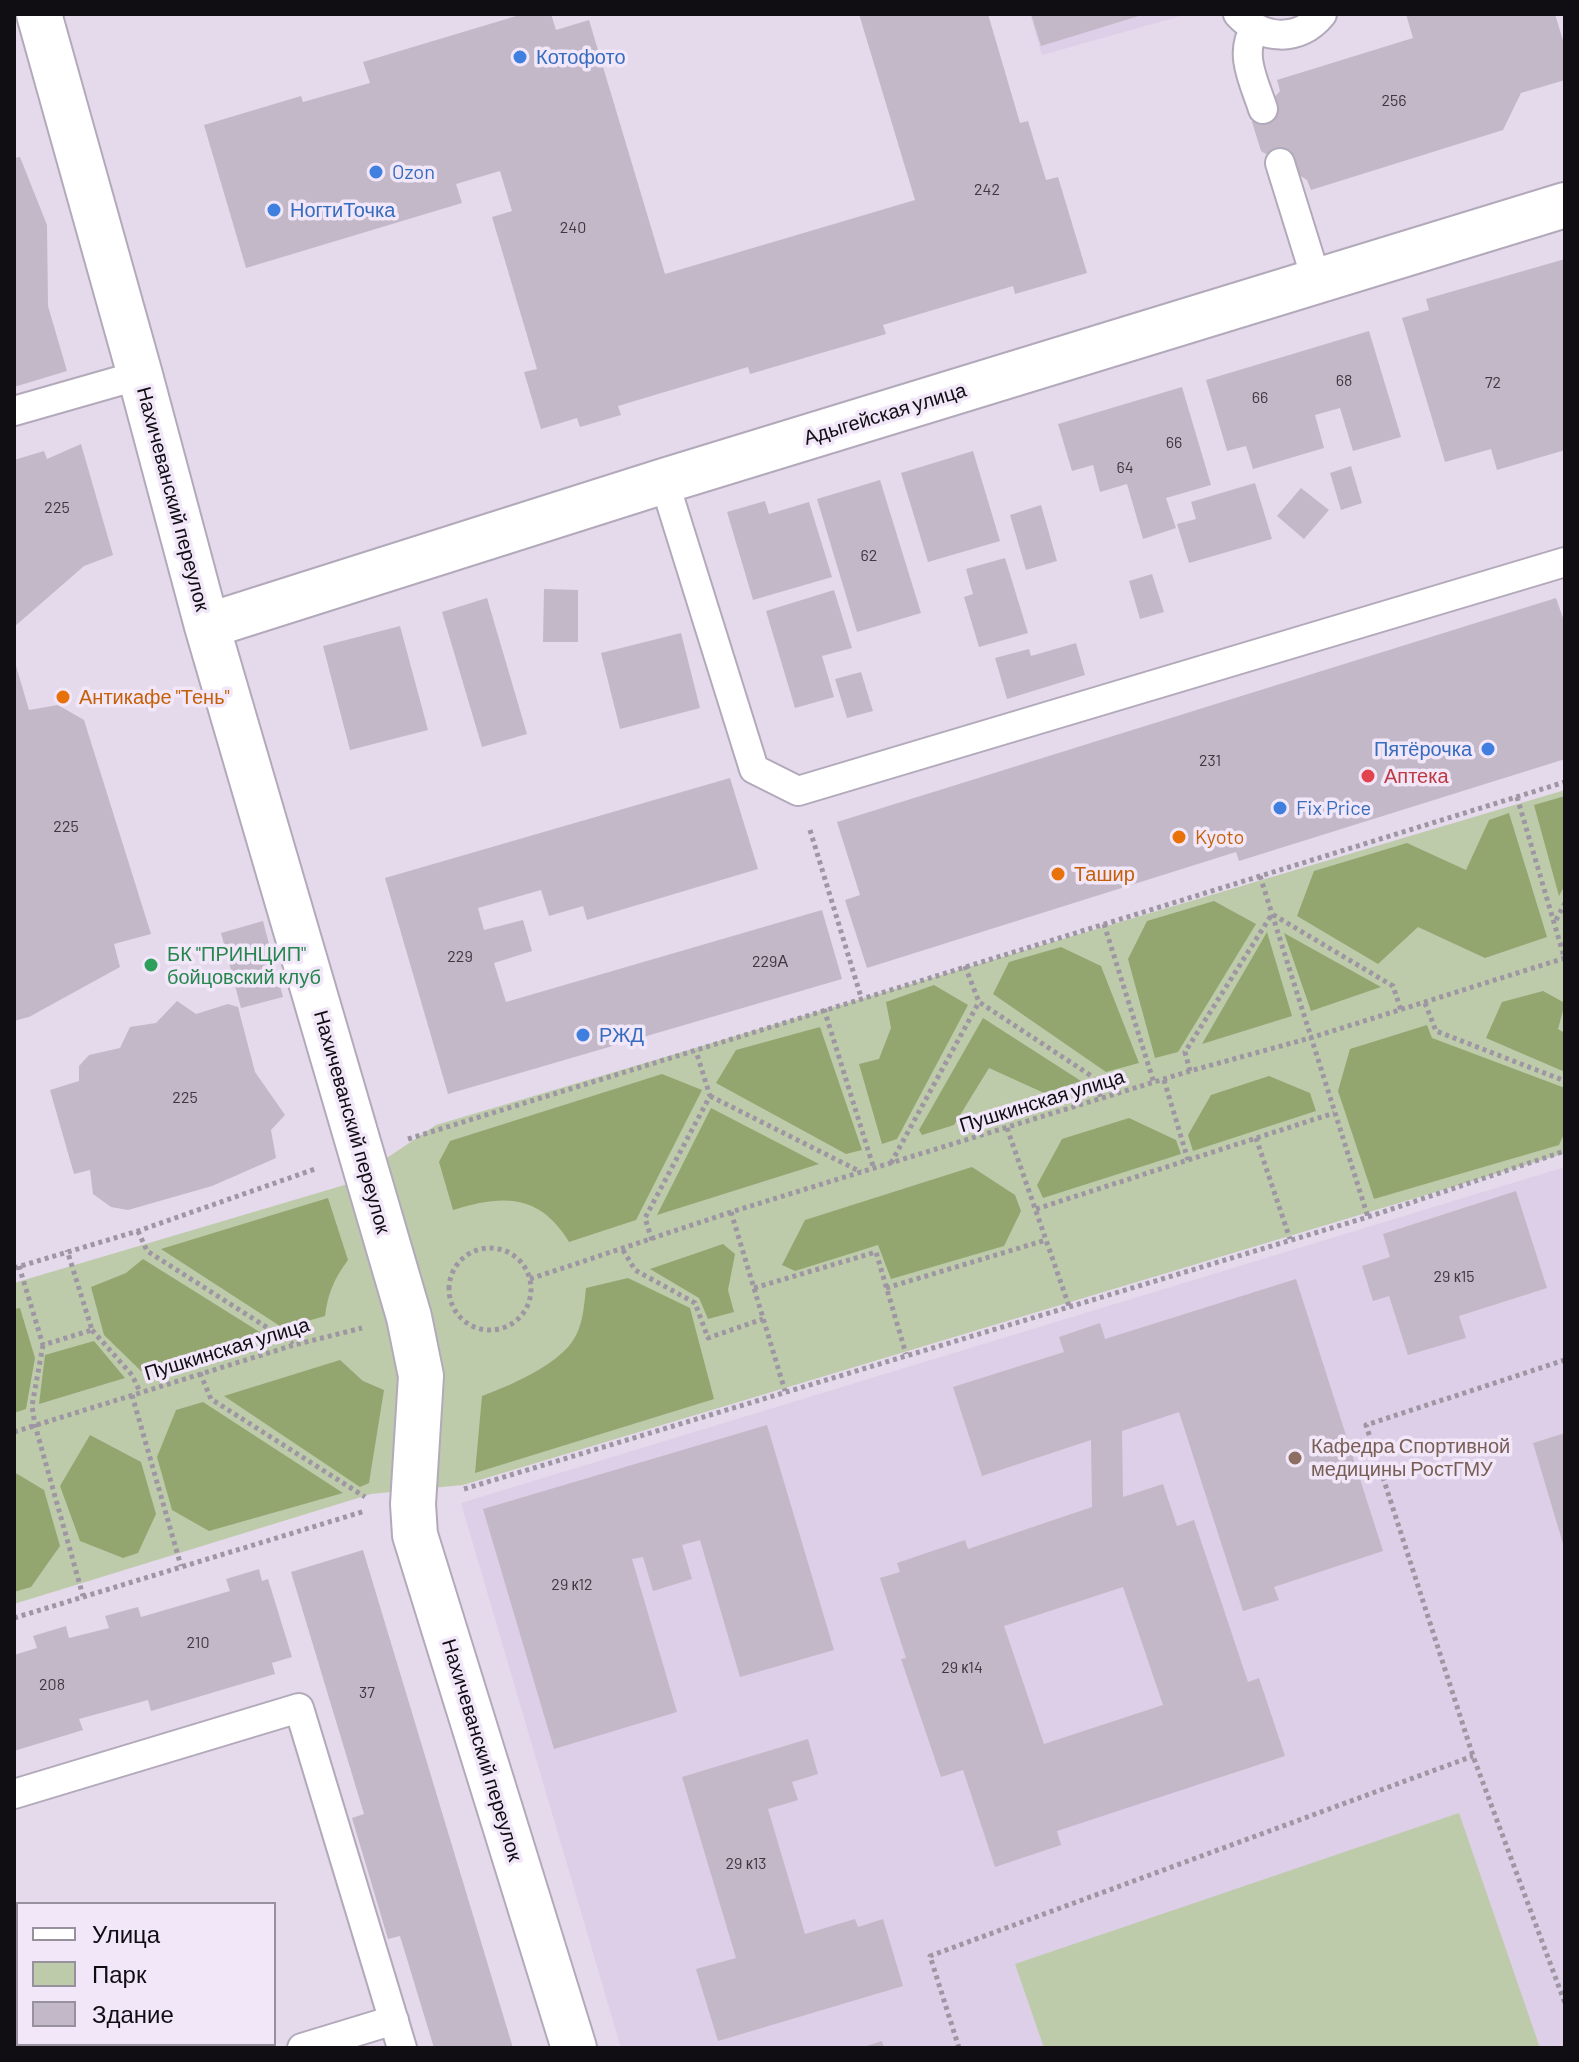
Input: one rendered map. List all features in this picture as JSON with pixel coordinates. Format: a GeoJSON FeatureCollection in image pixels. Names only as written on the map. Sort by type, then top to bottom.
{"type":"FeatureCollection","features":[{"type":"Feature","properties":{"kind":"street","name":"Нахичеванский переулок"},"geometry":{"type":"LineString","coordinates":[[39,14],[207,626],[409,1317],[421,1376],[396,1505],[415,1535],[574,2048]]}},
{"type":"Feature","properties":{"kind":"street","name":"Адыгейская улица"},"geometry":{"type":"LineString","coordinates":[[207,626],[664,481],[1565,205]]}},
{"type":"Feature","properties":{"kind":"lane"},"geometry":{"type":"LineString","coordinates":[[1246,22],[1275,35],[1296,34],[1315,23],[1322,14]]}},
{"type":"Feature","properties":{"kind":"lane"},"geometry":{"type":"LineString","coordinates":[[1246,22],[1249,38],[1247,56],[1263,109]]}},
{"type":"Feature","properties":{"kind":"lane"},"geometry":{"type":"LineString","coordinates":[[1280,163],[1317,282]]}},
{"type":"Feature","properties":{"kind":"lane"},"geometry":{"type":"LineString","coordinates":[[14,411],[140,375]]}},
{"type":"Feature","properties":{"kind":"lane"},"geometry":{"type":"LineString","coordinates":[[664,481],[754,769],[798,791],[1565,562]]}},
{"type":"Feature","properties":{"kind":"lane"},"geometry":{"type":"LineString","coordinates":[[14,1794],[299,1708],[402,2048]]}},
{"type":"Feature","properties":{"kind":"lane"},"geometry":{"type":"LineString","coordinates":[[302,2048],[394,2020]]}},
{"type":"Feature","properties":{"kind":"path"},"geometry":{"type":"LineString","coordinates":[[83,1596],[35,1425],[32,1406],[43,1345],[16,1267],[138,1231],[361,1153],[1565,782]]}},
{"type":"Feature","properties":{"kind":"path"},"geometry":{"type":"LineString","coordinates":[[798,791],[861,997]]}},
{"type":"Feature","properties":{"kind":"path"},"geometry":{"type":"LineString","coordinates":[[1517,797],[1565,959]]}},
{"type":"Feature","properties":{"kind":"path"},"geometry":{"type":"LineString","coordinates":[[1260,876],[1368,1217]]}},
{"type":"Feature","properties":{"kind":"path"},"geometry":{"type":"LineString","coordinates":[[1555,921],[1565,903]]}},
{"type":"Feature","properties":{"kind":"path"},"geometry":{"type":"LineString","coordinates":[[1272,914],[1393,986],[1401,1010]]}},
{"type":"Feature","properties":{"kind":"path"},"geometry":{"type":"LineString","coordinates":[[1190,1071],[1185,1052],[1272,914]]}},
{"type":"Feature","properties":{"kind":"path"},"geometry":{"type":"LineString","coordinates":[[1104,924],[1154,1083]]}},
{"type":"Feature","properties":{"kind":"path","name":"Пушкинская улица"},"geometry":{"type":"LineString","coordinates":[[530,1279],[731,1212],[1565,959]]}},
{"type":"Feature","properties":{"kind":"path"},"geometry":{"type":"LineString","coordinates":[[965,966],[979,1002],[1093,1077],[1101,1098]]}},
{"type":"Feature","properties":{"kind":"path"},"geometry":{"type":"LineString","coordinates":[[891,1163],[979,1002]]}},
{"type":"Feature","properties":{"kind":"path"},"geometry":{"type":"LineString","coordinates":[[1425,1003],[1436,1031],[1565,1081]]}},
{"type":"Feature","properties":{"kind":"path"},"geometry":{"type":"LineString","coordinates":[[824,1009],[874,1169]]}},
{"type":"Feature","properties":{"kind":"path"},"geometry":{"type":"LineString","coordinates":[[652,1240],[645,1218],[710,1096],[696,1051]]}},
{"type":"Feature","properties":{"kind":"path"},"geometry":{"type":"LineString","coordinates":[[1164,1080],[1188,1160]]}},
{"type":"Feature","properties":{"kind":"path"},"geometry":{"type":"LineString","coordinates":[[710,1096],[861,1172]]}},
{"type":"Feature","properties":{"kind":"path"},"geometry":{"type":"LineString","coordinates":[[1036,1209],[1334,1113]]}},
{"type":"Feature","properties":{"kind":"path"},"geometry":{"type":"LineString","coordinates":[[1007,1128],[1069,1306]]}},
{"type":"Feature","properties":{"kind":"path"},"geometry":{"type":"LineString","coordinates":[[1256,1138],[1290,1240]]}},
{"type":"Feature","properties":{"kind":"path"},"geometry":{"type":"LineString","coordinates":[[14,1618],[181,1566],[785,1391],[1368,1217],[1565,1151]]}},
{"type":"Feature","properties":{"kind":"path"},"geometry":{"type":"LineString","coordinates":[[731,1212],[785,1391]]}},
{"type":"Feature","properties":{"kind":"path"},"geometry":{"type":"LineString","coordinates":[[138,1231],[147,1251],[294,1345]]}},
{"type":"Feature","properties":{"kind":"path"},"geometry":{"type":"LineString","coordinates":[[886,1288],[1046,1240]]}},
{"type":"Feature","properties":{"kind":"path"},"geometry":{"type":"LineString","coordinates":[[67,1250],[92,1330],[132,1375],[140,1392]]}},
{"type":"Feature","properties":{"kind":"path"},"geometry":{"type":"LineString","coordinates":[[478,1250],[504,1250],[525,1267],[530,1279],[528,1306],[509,1326],[482,1330],[459,1316],[452,1304],[451,1278],[457,1265],[478,1250]]}},
{"type":"Feature","properties":{"kind":"path"},"geometry":{"type":"LineString","coordinates":[[623,1250],[635,1270],[695,1303],[708,1338],[764,1319]]}},
{"type":"Feature","properties":{"kind":"path"},"geometry":{"type":"LineString","coordinates":[[754,1288],[876,1252],[906,1354]]}},
{"type":"Feature","properties":{"kind":"path","name":"Пушкинская улица"},"geometry":{"type":"LineString","coordinates":[[14,1432],[294,1345],[452,1304]]}},
{"type":"Feature","properties":{"kind":"path"},"geometry":{"type":"LineString","coordinates":[[43,1345],[92,1330]]}},
{"type":"Feature","properties":{"kind":"path"},"geometry":{"type":"LineString","coordinates":[[1565,1360],[1366,1425],[1473,1756],[1565,2003]]}},
{"type":"Feature","properties":{"kind":"path"},"geometry":{"type":"LineString","coordinates":[[200,1373],[211,1399],[396,1505]]}},
{"type":"Feature","properties":{"kind":"path"},"geometry":{"type":"LineString","coordinates":[[132,1395],[181,1566]]}},
{"type":"Feature","properties":{"kind":"path"},"geometry":{"type":"LineString","coordinates":[[959,2048],[930,1956],[1473,1756]]}},
{"type":"Feature","properties":{"kind":"shaded area"},"geometry":{"type":"Polygon","coordinates":[[[1030,14],[1188,14],[1042,55],[1030,14]]]}},
{"type":"Feature","properties":{"kind":"shaded area"},"geometry":{"type":"Polygon","coordinates":[[[1565,1167],[1565,2048],[621,2048],[461,1503],[1565,1167]]]}},
{"type":"Feature","properties":{"kind":"green space"},"geometry":{"type":"Polygon","coordinates":[[[1565,790],[1565,1153],[463,1485],[371,1494],[14,1604],[14,1283],[348,1184],[436,1125],[1565,790]]]}},
{"type":"Feature","properties":{"kind":"green space"},"geometry":{"type":"Polygon","coordinates":[[[1565,796],[1565,885],[1559,896],[1534,805],[1565,796]]]}},
{"type":"Feature","properties":{"kind":"green space"},"geometry":{"type":"Polygon","coordinates":[[[1509,813],[1547,937],[1485,958],[1418,927],[1378,964],[1297,916],[1314,871],[1407,843],[1466,870],[1489,820],[1509,813]]]}},
{"type":"Feature","properties":{"kind":"green space"},"geometry":{"type":"Polygon","coordinates":[[[1214,901],[1256,924],[1178,1052],[1155,1058],[1128,959],[1147,921],[1214,901]]]}},
{"type":"Feature","properties":{"kind":"green space"},"geometry":{"type":"Polygon","coordinates":[[[1267,932],[1292,1016],[1202,1044],[1267,932]]]}},
{"type":"Feature","properties":{"kind":"green space"},"geometry":{"type":"Polygon","coordinates":[[[1284,933],[1381,987],[1311,1011],[1284,933]]]}},
{"type":"Feature","properties":{"kind":"green space"},"geometry":{"type":"Polygon","coordinates":[[[1061,947],[1101,966],[1139,1063],[1106,1072],[993,994],[1009,962],[1061,947]]]}},
{"type":"Feature","properties":{"kind":"green space"},"geometry":{"type":"Polygon","coordinates":[[[934,985],[968,1005],[897,1139],[882,1144],[859,1064],[879,1059],[891,1028],[886,1002],[934,985]]]}},
{"type":"Feature","properties":{"kind":"green space"},"geometry":{"type":"Polygon","coordinates":[[[1543,991],[1565,1003],[1558,1029],[1565,1033],[1565,1072],[1486,1038],[1502,1002],[1543,991]]]}},
{"type":"Feature","properties":{"kind":"green space"},"geometry":{"type":"Polygon","coordinates":[[[983,1018],[1081,1081],[1044,1093],[989,1068],[954,1125],[922,1135],[919,1130],[983,1018]]]}},
{"type":"Feature","properties":{"kind":"green space"},"geometry":{"type":"Polygon","coordinates":[[[1427,1025],[1432,1038],[1565,1088],[1565,1132],[1559,1145],[1374,1199],[1338,1091],[1350,1049],[1427,1025]]]}},
{"type":"Feature","properties":{"kind":"green space"},"geometry":{"type":"Polygon","coordinates":[[[820,1027],[862,1150],[846,1154],[716,1083],[736,1050],[820,1027]]]}},
{"type":"Feature","properties":{"kind":"green space"},"geometry":{"type":"Polygon","coordinates":[[[662,1074],[702,1090],[636,1220],[569,1242],[545,1214],[518,1202],[488,1202],[453,1210],[439,1162],[450,1141],[662,1074]]]}},
{"type":"Feature","properties":{"kind":"green space"},"geometry":{"type":"Polygon","coordinates":[[[1269,1076],[1310,1093],[1316,1111],[1193,1151],[1188,1135],[1211,1095],[1269,1076]]]}},
{"type":"Feature","properties":{"kind":"green space"},"geometry":{"type":"Polygon","coordinates":[[[711,1108],[819,1164],[657,1215],[711,1108]]]}},
{"type":"Feature","properties":{"kind":"green space"},"geometry":{"type":"Polygon","coordinates":[[[1129,1118],[1176,1140],[1181,1154],[1043,1198],[1037,1185],[1062,1139],[1129,1118]]]}},
{"type":"Feature","properties":{"kind":"green space"},"geometry":{"type":"Polygon","coordinates":[[[972,1167],[1015,1195],[1021,1211],[1004,1246],[891,1279],[878,1245],[795,1271],[782,1265],[805,1220],[972,1167]]]}},
{"type":"Feature","properties":{"kind":"green space"},"geometry":{"type":"Polygon","coordinates":[[[328,1198],[348,1260],[332,1286],[325,1316],[283,1328],[161,1249],[328,1198]]]}},
{"type":"Feature","properties":{"kind":"green space"},"geometry":{"type":"Polygon","coordinates":[[[723,1244],[735,1254],[728,1290],[734,1312],[708,1319],[699,1298],[650,1269],[723,1244]]]}},
{"type":"Feature","properties":{"kind":"green space"},"geometry":{"type":"Polygon","coordinates":[[[143,1259],[266,1336],[141,1371],[104,1335],[91,1287],[126,1273],[143,1259]]]}},
{"type":"Feature","properties":{"kind":"green space"},"geometry":{"type":"Polygon","coordinates":[[[628,1278],[690,1308],[714,1399],[475,1473],[482,1396],[531,1374],[564,1351],[579,1330],[586,1288],[628,1278]]]}},
{"type":"Feature","properties":{"kind":"green space"},"geometry":{"type":"Polygon","coordinates":[[[20,1308],[35,1358],[26,1409],[14,1413],[14,1309],[20,1308]]]}},
{"type":"Feature","properties":{"kind":"green space"},"geometry":{"type":"Polygon","coordinates":[[[94,1341],[125,1378],[39,1404],[45,1355],[94,1341]]]}},
{"type":"Feature","properties":{"kind":"green space"},"geometry":{"type":"Polygon","coordinates":[[[340,1360],[363,1381],[384,1390],[369,1483],[360,1487],[224,1396],[340,1360]]]}},
{"type":"Feature","properties":{"kind":"green space"},"geometry":{"type":"Polygon","coordinates":[[[203,1402],[343,1493],[209,1531],[172,1510],[157,1457],[176,1410],[203,1402]]]}},
{"type":"Feature","properties":{"kind":"green space"},"geometry":{"type":"Polygon","coordinates":[[[90,1435],[141,1462],[156,1514],[138,1553],[123,1558],[80,1541],[60,1486],[90,1435]]]}},
{"type":"Feature","properties":{"kind":"green space"},"geometry":{"type":"Polygon","coordinates":[[[14,1472],[44,1490],[60,1546],[31,1587],[14,1592],[14,1472]]]}},
{"type":"Feature","properties":{"kind":"green space"},"geometry":{"type":"Polygon","coordinates":[[[1459,1813],[1540,2048],[1044,2048],[1015,1964],[1459,1813]]]}},
{"type":"Feature","properties":{"kind":"building"},"geometry":{"type":"Polygon","coordinates":[[[523,14],[551,14],[556,30],[589,20],[665,274],[915,200],[859,14],[988,14],[1020,123],[1028,121],[1046,180],[1058,177],[1087,273],[1015,294],[1013,286],[883,325],[886,334],[750,374],[748,367],[618,406],[621,415],[580,427],[577,418],[541,429],[524,372],[537,369],[492,217],[512,211],[500,171],[456,184],[462,203],[246,268],[204,125],[301,96],[303,102],[370,83],[363,62],[523,14]]]}},
{"type":"Feature","properties":{"kind":"building"},"geometry":{"type":"Polygon","coordinates":[[[1031,14],[1142,14],[1142,15],[1041,46],[1031,14]]]}},
{"type":"Feature","properties":{"kind":"building"},"geometry":{"type":"Polygon","coordinates":[[[1406,14],[1555,14],[1565,47],[1565,80],[1521,93],[1503,130],[1311,190],[1307,180],[1261,151],[1252,122],[1280,91],[1277,80],[1413,38],[1406,14]]]}},
{"type":"Feature","properties":{"kind":"building"},"geometry":{"type":"Polygon","coordinates":[[[20,157],[47,225],[48,306],[67,371],[14,387],[14,158],[20,157]]]}},
{"type":"Feature","properties":{"kind":"building"},"geometry":{"type":"Polygon","coordinates":[[[1565,259],[1565,450],[1497,470],[1491,449],[1445,462],[1402,318],[1429,310],[1426,299],[1565,259]]]}},
{"type":"Feature","properties":{"kind":"building"},"geometry":{"type":"Polygon","coordinates":[[[1369,331],[1401,437],[1353,451],[1340,408],[1315,415],[1324,448],[1253,469],[1246,446],[1227,451],[1206,380],[1369,331]]]}},
{"type":"Feature","properties":{"kind":"building"},"geometry":{"type":"Polygon","coordinates":[[[1182,387],[1211,485],[1166,498],[1176,528],[1143,539],[1127,484],[1100,492],[1093,465],[1072,471],[1058,424],[1182,387]]]}},
{"type":"Feature","properties":{"kind":"building"},"geometry":{"type":"Polygon","coordinates":[[[81,444],[113,555],[84,566],[14,627],[14,460],[44,451],[47,459],[81,444]]]}},
{"type":"Feature","properties":{"kind":"building"},"geometry":{"type":"Polygon","coordinates":[[[973,451],[1000,541],[928,562],[901,473],[973,451]]]}},
{"type":"Feature","properties":{"kind":"building"},"geometry":{"type":"Polygon","coordinates":[[[1351,466],[1362,503],[1341,510],[1330,473],[1351,466]]]}},
{"type":"Feature","properties":{"kind":"building"},"geometry":{"type":"Polygon","coordinates":[[[880,480],[921,613],[857,632],[817,499],[880,480]]]}},
{"type":"Feature","properties":{"kind":"building"},"geometry":{"type":"Polygon","coordinates":[[[1255,483],[1272,539],[1189,563],[1177,524],[1196,519],[1191,502],[1255,483]]]}},
{"type":"Feature","properties":{"kind":"building"},"geometry":{"type":"Polygon","coordinates":[[[1301,488],[1329,510],[1304,539],[1277,516],[1301,488]]]}},
{"type":"Feature","properties":{"kind":"building"},"geometry":{"type":"Polygon","coordinates":[[[765,501],[769,514],[809,502],[832,577],[753,600],[727,512],[765,501]]]}},
{"type":"Feature","properties":{"kind":"building"},"geometry":{"type":"Polygon","coordinates":[[[1041,505],[1057,561],[1026,570],[1010,515],[1041,505]]]}},
{"type":"Feature","properties":{"kind":"building"},"geometry":{"type":"Polygon","coordinates":[[[1005,558],[1028,633],[979,647],[964,597],[973,594],[966,569],[1005,558]]]}},
{"type":"Feature","properties":{"kind":"building"},"geometry":{"type":"Polygon","coordinates":[[[1152,574],[1164,612],[1140,619],[1129,581],[1152,574]]]}},
{"type":"Feature","properties":{"kind":"building"},"geometry":{"type":"Polygon","coordinates":[[[544,589],[578,590],[578,642],[543,642],[544,589]]]}},
{"type":"Feature","properties":{"kind":"building"},"geometry":{"type":"Polygon","coordinates":[[[834,590],[852,648],[822,656],[834,697],[795,708],[766,611],[834,590]]]}},
{"type":"Feature","properties":{"kind":"building"},"geometry":{"type":"Polygon","coordinates":[[[487,598],[527,734],[482,747],[442,612],[487,598]]]}},
{"type":"Feature","properties":{"kind":"building"},"geometry":{"type":"Polygon","coordinates":[[[1556,598],[1565,617],[1565,759],[1239,861],[1236,852],[867,968],[845,900],[860,895],[837,822],[1556,598]]]}},
{"type":"Feature","properties":{"kind":"building"},"geometry":{"type":"Polygon","coordinates":[[[400,626],[428,730],[350,750],[323,646],[400,626]]]}},
{"type":"Feature","properties":{"kind":"building"},"geometry":{"type":"Polygon","coordinates":[[[681,633],[700,708],[620,729],[601,653],[681,633]]]}},
{"type":"Feature","properties":{"kind":"building"},"geometry":{"type":"Polygon","coordinates":[[[1076,643],[1085,675],[1007,699],[995,658],[1029,649],[1031,656],[1076,643]]]}},
{"type":"Feature","properties":{"kind":"building"},"geometry":{"type":"Polygon","coordinates":[[[14,659],[29,710],[58,705],[84,720],[151,934],[114,944],[120,967],[29,1017],[14,1021],[14,659]]]}},
{"type":"Feature","properties":{"kind":"building"},"geometry":{"type":"Polygon","coordinates":[[[861,672],[873,711],[847,718],[835,679],[861,672]]]}},
{"type":"Feature","properties":{"kind":"building"},"geometry":{"type":"Polygon","coordinates":[[[730,778],[758,869],[587,920],[583,906],[549,916],[541,890],[478,908],[484,930],[523,920],[532,951],[494,963],[506,1002],[822,910],[842,979],[448,1094],[385,878],[730,778]]]}},
{"type":"Feature","properties":{"kind":"building"},"geometry":{"type":"Polygon","coordinates":[[[263,921],[283,997],[241,1008],[221,933],[263,921]]]}},
{"type":"Feature","properties":{"kind":"building"},"geometry":{"type":"Polygon","coordinates":[[[177,1001],[196,1014],[228,1004],[238,1007],[255,1072],[285,1115],[271,1130],[276,1158],[212,1186],[128,1210],[111,1207],[93,1194],[90,1170],[74,1174],[50,1090],[79,1081],[79,1066],[89,1055],[120,1048],[130,1027],[156,1023],[177,1001]]]}},
{"type":"Feature","properties":{"kind":"building"},"geometry":{"type":"Polygon","coordinates":[[[1516,1191],[1547,1288],[1459,1316],[1466,1338],[1408,1355],[1389,1296],[1373,1301],[1362,1266],[1390,1257],[1383,1234],[1516,1191]]]}},
{"type":"Feature","properties":{"kind":"building"},"geometry":{"type":"Polygon","coordinates":[[[1296,1279],[1383,1551],[1274,1587],[1279,1600],[1243,1611],[1179,1412],[1122,1431],[1123,1497],[1163,1484],[1177,1526],[1194,1520],[1248,1682],[1259,1678],[1285,1756],[1057,1831],[1061,1845],[995,1867],[963,1770],[941,1777],[901,1659],[906,1658],[880,1578],[900,1572],[897,1563],[965,1540],[968,1549],[1092,1507],[1091,1440],[982,1476],[953,1387],[1064,1352],[1059,1337],[1100,1323],[1105,1339],[1296,1279]],[[1123,1587],[1004,1626],[1044,1744],[1163,1705],[1123,1587]]]}},
{"type":"Feature","properties":{"kind":"building"},"geometry":{"type":"Polygon","coordinates":[[[767,1425],[834,1650],[740,1677],[700,1540],[682,1545],[692,1579],[653,1591],[643,1557],[632,1559],[677,1712],[554,1749],[483,1509],[767,1425]]]}},
{"type":"Feature","properties":{"kind":"building"},"geometry":{"type":"Polygon","coordinates":[[[1565,1433],[1565,1547],[1564,1547],[1533,1443],[1565,1433]]]}},
{"type":"Feature","properties":{"kind":"building"},"geometry":{"type":"Polygon","coordinates":[[[363,1550],[513,2048],[434,2048],[400,1936],[388,1939],[352,1818],[364,1814],[291,1572],[363,1550]]]}},
{"type":"Feature","properties":{"kind":"building"},"geometry":{"type":"Polygon","coordinates":[[[259,1569],[262,1581],[268,1579],[292,1657],[272,1663],[275,1674],[151,1711],[148,1700],[79,1719],[83,1730],[14,1751],[14,1655],[37,1648],[33,1636],[66,1626],[69,1638],[109,1628],[105,1616],[138,1607],[141,1617],[230,1591],[226,1579],[259,1569]]]}},
{"type":"Feature","properties":{"kind":"building"},"geometry":{"type":"Polygon","coordinates":[[[808,1739],[818,1774],[792,1782],[798,1800],[768,1809],[805,1934],[855,1919],[858,1927],[883,1919],[903,1986],[718,2041],[696,1969],[736,1958],[682,1777],[808,1739]]]}},
{"type":"Feature","properties":{"kind":"building"},"geometry":{"type":"Polygon","coordinates":[[[882,2041],[884,2048],[863,2048],[863,2047],[882,2041]]]}},
{"type":"Feature","properties":{"kind":"place","name":"Котофото"},"geometry":{"type":"Point","coordinates":[520,57]}},
{"type":"Feature","properties":{"kind":"place","name":"Ozon"},"geometry":{"type":"Point","coordinates":[376,172]}},
{"type":"Feature","properties":{"kind":"place","name":"НогтиТочка"},"geometry":{"type":"Point","coordinates":[274,210]}},
{"type":"Feature","properties":{"kind":"place","name":"Антикафе \"Тень\""},"geometry":{"type":"Point","coordinates":[63,697]}},
{"type":"Feature","properties":{"kind":"place","name":"Пятёрочка"},"geometry":{"type":"Point","coordinates":[1488,749]}},
{"type":"Feature","properties":{"kind":"place","name":"Аптека"},"geometry":{"type":"Point","coordinates":[1368,776]}},
{"type":"Feature","properties":{"kind":"place","name":"Fix Price"},"geometry":{"type":"Point","coordinates":[1280,808]}},
{"type":"Feature","properties":{"kind":"place","name":"Kyoto"},"geometry":{"type":"Point","coordinates":[1179,837]}},
{"type":"Feature","properties":{"kind":"place","name":"Ташир"},"geometry":{"type":"Point","coordinates":[1058,874]}},
{"type":"Feature","properties":{"kind":"place","name":"БК \"ПРИНЦИП\" бойцовский клуб"},"geometry":{"type":"Point","coordinates":[151,965]}},
{"type":"Feature","properties":{"kind":"place","name":"РЖД"},"geometry":{"type":"Point","coordinates":[583,1035]}},
{"type":"Feature","properties":{"kind":"place","name":"Кафедра Спортивной медицины РостГМУ"},"geometry":{"type":"Point","coordinates":[1295,1458]}}]}
